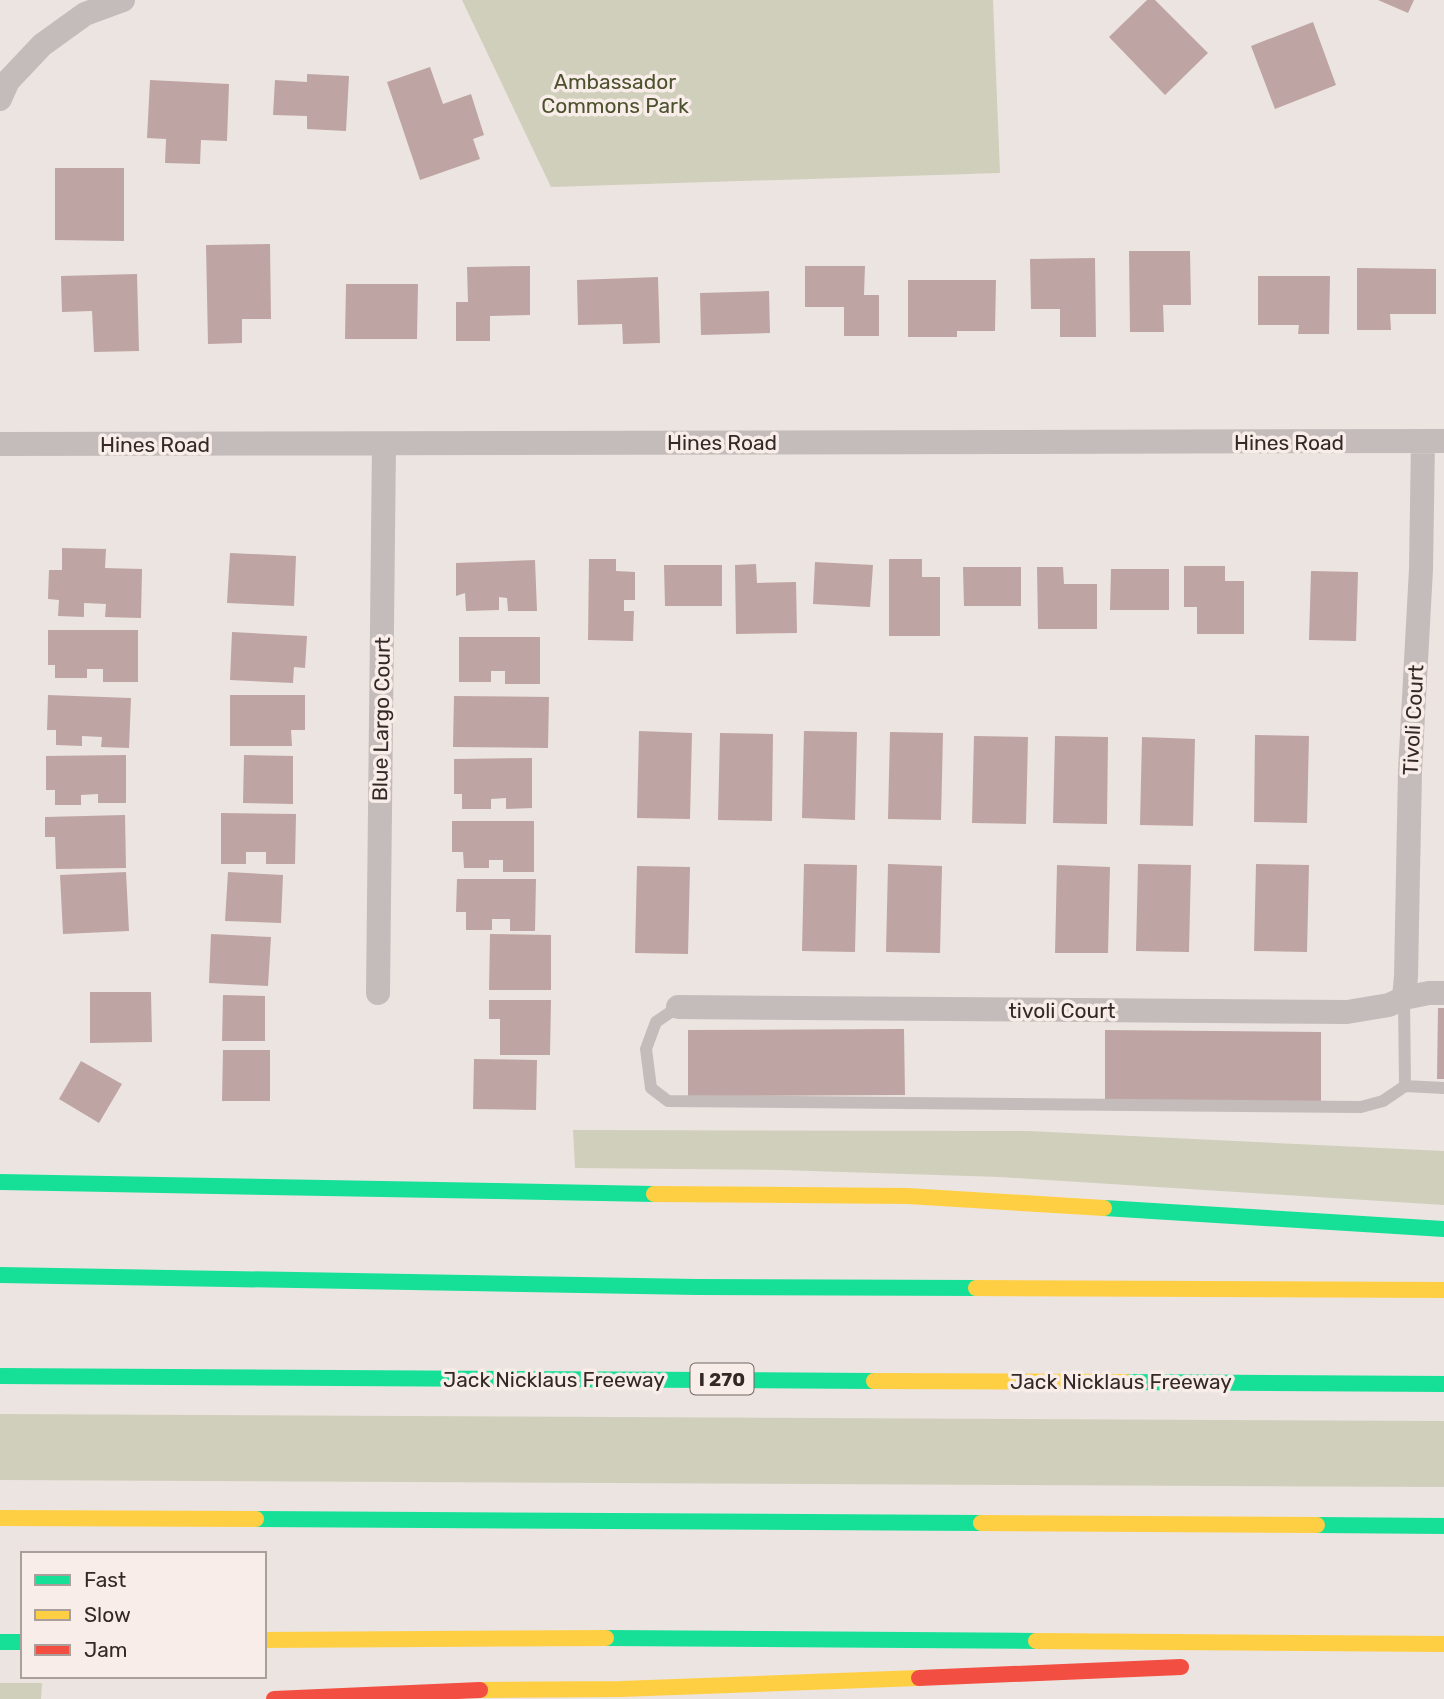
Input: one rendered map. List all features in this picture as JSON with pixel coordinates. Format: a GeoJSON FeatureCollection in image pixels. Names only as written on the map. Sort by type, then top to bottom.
{"type":"FeatureCollection","features":[{"type":"Feature","properties":{"kind":"highway"},"geometry":{"type":"LineString","coordinates":[[0,1182],[691,1195],[907,1196],[1444,1229]]}},
{"type":"Feature","properties":{"kind":"highway"},"geometry":{"type":"LineString","coordinates":[[0,1275],[697,1287],[1444,1290]]}},
{"type":"Feature","properties":{"kind":"highway","name":"Jack Nicklaus Freeway"},"geometry":{"type":"LineString","coordinates":[[0,1376],[1444,1384]]}},
{"type":"Feature","properties":{"kind":"highway"},"geometry":{"type":"LineString","coordinates":[[0,1518],[1444,1526]]}},
{"type":"Feature","properties":{"kind":"highway"},"geometry":{"type":"LineString","coordinates":[[266,1640],[626,1638],[1444,1644]]}},
{"type":"Feature","properties":{"kind":"highway"},"geometry":{"type":"LineString","coordinates":[[0,1642],[21,1642]]}},
{"type":"Feature","properties":{"kind":"highway"},"geometry":{"type":"LineString","coordinates":[[274,1699],[466,1690],[715,1686],[1194,1667]]}},
{"type":"Feature","properties":{"kind":"street"},"geometry":{"type":"LineString","coordinates":[[0,99],[8,81],[42,45],[85,14],[123,0]]}},
{"type":"Feature","properties":{"kind":"street","name":"Hines Road"},"geometry":{"type":"LineString","coordinates":[[0,444],[1433,442]]}},
{"type":"Feature","properties":{"kind":"street","name":"Tivoli Court"},"geometry":{"type":"LineString","coordinates":[[1404,999],[1410,771],[1421,569],[1433,442]]}},
{"type":"Feature","properties":{"kind":"street","name":"Blue Largo Court"},"geometry":{"type":"LineString","coordinates":[[378,993],[384,444]]}},
{"type":"Feature","properties":{"kind":"street","name":"tivoli Court"},"geometry":{"type":"LineString","coordinates":[[678,1007],[1347,1012],[1389,1005],[1429,993],[1444,993]]}},
{"type":"Feature","properties":{"kind":"lane"},"geometry":{"type":"LineString","coordinates":[[1404,999],[1405,1086]]}},
{"type":"Feature","properties":{"kind":"lane"},"geometry":{"type":"LineString","coordinates":[[678,1007],[656,1022],[646,1049],[652,1088],[668,1101],[1361,1107],[1383,1101],[1405,1086],[1444,1088]]}},
{"type":"Feature","properties":{"kind":"green space","name":"Ambassador Commons Park"},"geometry":{"type":"Polygon","coordinates":[[[462,0],[993,0],[1000,173],[551,187],[462,0]]]}},
{"type":"Feature","properties":{"kind":"green space"},"geometry":{"type":"Polygon","coordinates":[[[573,1130],[1028,1131],[1444,1151],[1444,1205],[1000,1177],[780,1170],[575,1168],[573,1130]]]}},
{"type":"Feature","properties":{"kind":"green space"},"geometry":{"type":"Polygon","coordinates":[[[0,1414],[1444,1421],[1444,1487],[0,1480],[0,1414]]]}},
{"type":"Feature","properties":{"kind":"green space"},"geometry":{"type":"Polygon","coordinates":[[[0,1683],[42,1683],[41,1699],[0,1699],[0,1683]]]}},
{"type":"Feature","properties":{"kind":"building"},"geometry":{"type":"Polygon","coordinates":[[[1147,0],[1155,0],[1208,53],[1165,95],[1109,37],[1147,0]]]}},
{"type":"Feature","properties":{"kind":"building"},"geometry":{"type":"Polygon","coordinates":[[[1378,0],[1414,0],[1408,13],[1378,0]]]}},
{"type":"Feature","properties":{"kind":"building"},"geometry":{"type":"Polygon","coordinates":[[[1313,22],[1336,85],[1275,109],[1251,46],[1313,22]]]}},
{"type":"Feature","properties":{"kind":"building"},"geometry":{"type":"Polygon","coordinates":[[[430,67],[443,104],[471,94],[484,135],[473,139],[480,159],[420,180],[387,82],[430,67]]]}},
{"type":"Feature","properties":{"kind":"building"},"geometry":{"type":"Polygon","coordinates":[[[307,74],[349,76],[346,131],[307,129],[307,116],[273,115],[275,80],[307,82],[307,74]]]}},
{"type":"Feature","properties":{"kind":"building"},"geometry":{"type":"Polygon","coordinates":[[[150,80],[229,84],[227,141],[201,140],[200,164],[165,163],[166,139],[147,138],[150,80]]]}},
{"type":"Feature","properties":{"kind":"building"},"geometry":{"type":"Polygon","coordinates":[[[55,168],[124,168],[124,241],[55,240],[55,168]]]}},
{"type":"Feature","properties":{"kind":"building"},"geometry":{"type":"Polygon","coordinates":[[[270,244],[271,319],[242,319],[242,343],[208,344],[206,245],[270,244]]]}},
{"type":"Feature","properties":{"kind":"building"},"geometry":{"type":"Polygon","coordinates":[[[1129,251],[1190,251],[1191,305],[1163,305],[1164,332],[1130,332],[1129,251]]]}},
{"type":"Feature","properties":{"kind":"building"},"geometry":{"type":"Polygon","coordinates":[[[1095,258],[1096,337],[1060,337],[1060,309],[1031,309],[1030,259],[1095,258]]]}},
{"type":"Feature","properties":{"kind":"building"},"geometry":{"type":"Polygon","coordinates":[[[530,266],[530,315],[490,316],[490,341],[456,341],[456,302],[468,302],[467,267],[530,266]]]}},
{"type":"Feature","properties":{"kind":"building"},"geometry":{"type":"Polygon","coordinates":[[[805,266],[865,266],[864,295],[879,295],[879,336],[844,336],[844,307],[805,307],[805,266]]]}},
{"type":"Feature","properties":{"kind":"building"},"geometry":{"type":"Polygon","coordinates":[[[1357,268],[1436,269],[1436,314],[1390,314],[1391,330],[1357,330],[1357,268]]]}},
{"type":"Feature","properties":{"kind":"building"},"geometry":{"type":"Polygon","coordinates":[[[137,274],[139,351],[94,352],[92,311],[62,312],[61,276],[137,274]]]}},
{"type":"Feature","properties":{"kind":"building"},"geometry":{"type":"Polygon","coordinates":[[[1258,276],[1330,276],[1329,334],[1298,334],[1299,325],[1258,325],[1258,276]]]}},
{"type":"Feature","properties":{"kind":"building"},"geometry":{"type":"Polygon","coordinates":[[[658,277],[660,343],[623,344],[622,324],[578,325],[577,280],[658,277]]]}},
{"type":"Feature","properties":{"kind":"building"},"geometry":{"type":"Polygon","coordinates":[[[908,280],[996,280],[995,331],[957,331],[957,337],[908,337],[908,280]]]}},
{"type":"Feature","properties":{"kind":"building"},"geometry":{"type":"Polygon","coordinates":[[[346,284],[418,284],[417,339],[345,339],[346,284]]]}},
{"type":"Feature","properties":{"kind":"building"},"geometry":{"type":"Polygon","coordinates":[[[769,291],[770,333],[701,335],[700,293],[769,291]]]}},
{"type":"Feature","properties":{"kind":"building"},"geometry":{"type":"Polygon","coordinates":[[[62,548],[106,549],[105,568],[142,569],[141,618],[105,617],[106,604],[84,603],[84,617],[58,616],[59,600],[48,599],[49,570],[62,570],[62,548]]]}},
{"type":"Feature","properties":{"kind":"building"},"geometry":{"type":"Polygon","coordinates":[[[230,553],[296,556],[294,606],[227,603],[230,553]]]}},
{"type":"Feature","properties":{"kind":"building"},"geometry":{"type":"Polygon","coordinates":[[[589,559],[616,559],[616,571],[635,572],[635,600],[624,600],[624,611],[634,611],[633,641],[588,640],[589,559]]]}},
{"type":"Feature","properties":{"kind":"building"},"geometry":{"type":"Polygon","coordinates":[[[889,559],[922,559],[922,577],[940,577],[940,636],[889,636],[889,559]]]}},
{"type":"Feature","properties":{"kind":"building"},"geometry":{"type":"Polygon","coordinates":[[[535,560],[537,611],[508,611],[507,598],[499,597],[499,610],[466,611],[465,593],[456,596],[456,563],[535,560]]]}},
{"type":"Feature","properties":{"kind":"building"},"geometry":{"type":"Polygon","coordinates":[[[815,562],[873,565],[870,607],[813,604],[815,562]]]}},
{"type":"Feature","properties":{"kind":"building"},"geometry":{"type":"Polygon","coordinates":[[[756,564],[757,583],[796,582],[797,633],[736,634],[735,565],[756,564]]]}},
{"type":"Feature","properties":{"kind":"building"},"geometry":{"type":"Polygon","coordinates":[[[664,565],[722,565],[722,606],[665,606],[664,565]]]}},
{"type":"Feature","properties":{"kind":"building"},"geometry":{"type":"Polygon","coordinates":[[[1184,566],[1225,566],[1225,581],[1244,581],[1244,634],[1197,634],[1197,607],[1184,607],[1184,566]]]}},
{"type":"Feature","properties":{"kind":"building"},"geometry":{"type":"Polygon","coordinates":[[[963,567],[1021,567],[1021,606],[964,606],[963,567]]]}},
{"type":"Feature","properties":{"kind":"building"},"geometry":{"type":"Polygon","coordinates":[[[1037,567],[1063,567],[1064,584],[1097,584],[1097,629],[1038,629],[1037,567]]]}},
{"type":"Feature","properties":{"kind":"building"},"geometry":{"type":"Polygon","coordinates":[[[1111,569],[1169,569],[1169,610],[1110,610],[1111,569]]]}},
{"type":"Feature","properties":{"kind":"building"},"geometry":{"type":"Polygon","coordinates":[[[1311,571],[1358,572],[1356,641],[1309,640],[1311,571]]]}},
{"type":"Feature","properties":{"kind":"building"},"geometry":{"type":"Polygon","coordinates":[[[48,630],[138,630],[138,682],[103,682],[103,669],[87,669],[87,678],[55,678],[55,665],[48,665],[48,630]]]}},
{"type":"Feature","properties":{"kind":"building"},"geometry":{"type":"Polygon","coordinates":[[[232,632],[307,636],[305,668],[294,667],[293,683],[230,680],[232,632]]]}},
{"type":"Feature","properties":{"kind":"building"},"geometry":{"type":"Polygon","coordinates":[[[459,637],[540,637],[540,684],[505,684],[505,671],[491,671],[491,682],[459,682],[459,637]]]}},
{"type":"Feature","properties":{"kind":"building"},"geometry":{"type":"Polygon","coordinates":[[[48,695],[131,698],[129,748],[101,747],[102,737],[82,736],[82,746],[56,745],[56,730],[47,730],[48,695]]]}},
{"type":"Feature","properties":{"kind":"building"},"geometry":{"type":"Polygon","coordinates":[[[230,695],[305,695],[305,730],[291,730],[292,746],[230,746],[230,695]]]}},
{"type":"Feature","properties":{"kind":"building"},"geometry":{"type":"Polygon","coordinates":[[[454,696],[549,697],[548,748],[453,747],[454,696]]]}},
{"type":"Feature","properties":{"kind":"building"},"geometry":{"type":"Polygon","coordinates":[[[639,731],[692,733],[690,819],[637,818],[639,731]]]}},
{"type":"Feature","properties":{"kind":"building"},"geometry":{"type":"Polygon","coordinates":[[[804,731],[857,732],[855,820],[802,818],[804,731]]]}},
{"type":"Feature","properties":{"kind":"building"},"geometry":{"type":"Polygon","coordinates":[[[890,732],[943,733],[941,820],[888,819],[890,732]]]}},
{"type":"Feature","properties":{"kind":"building"},"geometry":{"type":"Polygon","coordinates":[[[720,733],[773,734],[772,821],[718,820],[720,733]]]}},
{"type":"Feature","properties":{"kind":"building"},"geometry":{"type":"Polygon","coordinates":[[[1255,735],[1309,736],[1307,823],[1254,822],[1255,735]]]}},
{"type":"Feature","properties":{"kind":"building"},"geometry":{"type":"Polygon","coordinates":[[[974,736],[1028,737],[1026,824],[972,823],[974,736]]]}},
{"type":"Feature","properties":{"kind":"building"},"geometry":{"type":"Polygon","coordinates":[[[1055,736],[1108,737],[1107,824],[1053,823],[1055,736]]]}},
{"type":"Feature","properties":{"kind":"building"},"geometry":{"type":"Polygon","coordinates":[[[1142,737],[1195,739],[1193,826],[1140,825],[1142,737]]]}},
{"type":"Feature","properties":{"kind":"building"},"geometry":{"type":"Polygon","coordinates":[[[126,755],[126,803],[98,803],[98,794],[81,795],[81,805],[55,805],[55,790],[46,790],[46,756],[126,755]]]}},
{"type":"Feature","properties":{"kind":"building"},"geometry":{"type":"Polygon","coordinates":[[[244,755],[293,756],[293,804],[243,803],[244,755]]]}},
{"type":"Feature","properties":{"kind":"building"},"geometry":{"type":"Polygon","coordinates":[[[532,758],[532,808],[506,809],[506,798],[491,799],[491,809],[462,809],[462,794],[454,794],[454,759],[532,758]]]}},
{"type":"Feature","properties":{"kind":"building"},"geometry":{"type":"Polygon","coordinates":[[[221,813],[296,814],[295,864],[266,864],[266,852],[246,852],[246,864],[221,864],[221,813]]]}},
{"type":"Feature","properties":{"kind":"building"},"geometry":{"type":"Polygon","coordinates":[[[125,815],[126,868],[56,869],[55,837],[45,837],[45,817],[125,815]]]}},
{"type":"Feature","properties":{"kind":"building"},"geometry":{"type":"Polygon","coordinates":[[[452,821],[534,821],[534,872],[503,872],[503,860],[489,860],[489,868],[464,868],[463,852],[452,852],[452,821]]]}},
{"type":"Feature","properties":{"kind":"building"},"geometry":{"type":"Polygon","coordinates":[[[804,864],[857,865],[855,952],[802,951],[804,864]]]}},
{"type":"Feature","properties":{"kind":"building"},"geometry":{"type":"Polygon","coordinates":[[[888,864],[942,866],[940,953],[886,952],[888,864]]]}},
{"type":"Feature","properties":{"kind":"building"},"geometry":{"type":"Polygon","coordinates":[[[1138,864],[1191,865],[1189,952],[1136,951],[1138,864]]]}},
{"type":"Feature","properties":{"kind":"building"},"geometry":{"type":"Polygon","coordinates":[[[1256,864],[1309,865],[1307,952],[1254,951],[1256,864]]]}},
{"type":"Feature","properties":{"kind":"building"},"geometry":{"type":"Polygon","coordinates":[[[1057,865],[1110,867],[1108,953],[1055,953],[1057,865]]]}},
{"type":"Feature","properties":{"kind":"building"},"geometry":{"type":"Polygon","coordinates":[[[637,866],[690,867],[688,954],[635,953],[637,866]]]}},
{"type":"Feature","properties":{"kind":"building"},"geometry":{"type":"Polygon","coordinates":[[[126,872],[129,931],[63,934],[60,875],[126,872]]]}},
{"type":"Feature","properties":{"kind":"building"},"geometry":{"type":"Polygon","coordinates":[[[228,872],[283,875],[281,923],[225,921],[228,872]]]}},
{"type":"Feature","properties":{"kind":"building"},"geometry":{"type":"Polygon","coordinates":[[[457,879],[536,879],[535,931],[510,931],[510,919],[492,919],[492,930],[466,930],[466,912],[456,912],[457,879]]]}},
{"type":"Feature","properties":{"kind":"building"},"geometry":{"type":"Polygon","coordinates":[[[211,934],[271,937],[268,986],[209,983],[211,934]]]}},
{"type":"Feature","properties":{"kind":"building"},"geometry":{"type":"Polygon","coordinates":[[[490,934],[551,935],[551,990],[489,990],[490,934]]]}},
{"type":"Feature","properties":{"kind":"building"},"geometry":{"type":"Polygon","coordinates":[[[90,992],[151,992],[152,1042],[90,1043],[90,992]]]}},
{"type":"Feature","properties":{"kind":"building"},"geometry":{"type":"Polygon","coordinates":[[[223,995],[265,996],[265,1041],[222,1041],[223,995]]]}},
{"type":"Feature","properties":{"kind":"building"},"geometry":{"type":"Polygon","coordinates":[[[489,1000],[551,1000],[550,1055],[500,1055],[500,1019],[489,1019],[489,1000]]]}},
{"type":"Feature","properties":{"kind":"building"},"geometry":{"type":"Polygon","coordinates":[[[1438,1008],[1444,1008],[1444,1079],[1437,1079],[1438,1008]]]}},
{"type":"Feature","properties":{"kind":"building"},"geometry":{"type":"Polygon","coordinates":[[[904,1029],[905,1095],[688,1096],[688,1030],[904,1029]]]}},
{"type":"Feature","properties":{"kind":"building"},"geometry":{"type":"Polygon","coordinates":[[[1105,1030],[1321,1032],[1321,1103],[1105,1101],[1105,1030]]]}},
{"type":"Feature","properties":{"kind":"building"},"geometry":{"type":"Polygon","coordinates":[[[223,1050],[270,1050],[270,1101],[222,1101],[223,1050]]]}},
{"type":"Feature","properties":{"kind":"building"},"geometry":{"type":"Polygon","coordinates":[[[474,1059],[537,1060],[536,1110],[473,1109],[474,1059]]]}},
{"type":"Feature","properties":{"kind":"building"},"geometry":{"type":"Polygon","coordinates":[[[81,1061],[122,1084],[99,1123],[59,1099],[81,1061]]]}},
{"type":"Feature","properties":{"kind":"traffic: fast"},"geometry":{"type":"LineString","coordinates":[[0,1182],[654,1194]]}},
{"type":"Feature","properties":{"kind":"traffic: fast"},"geometry":{"type":"LineString","coordinates":[[1104,1208],[1444,1229]]}},
{"type":"Feature","properties":{"kind":"traffic: fast"},"geometry":{"type":"LineString","coordinates":[[0,1275],[697,1287],[976,1288]]}},
{"type":"Feature","properties":{"kind":"traffic: fast"},"geometry":{"type":"LineString","coordinates":[[0,1376],[874,1381]]}},
{"type":"Feature","properties":{"kind":"traffic: fast"},"geometry":{"type":"LineString","coordinates":[[1126,1382],[1444,1384]]}},
{"type":"Feature","properties":{"kind":"traffic: fast"},"geometry":{"type":"LineString","coordinates":[[256,1519],[981,1523]]}},
{"type":"Feature","properties":{"kind":"traffic: fast"},"geometry":{"type":"LineString","coordinates":[[1317,1525],[1444,1526]]}},
{"type":"Feature","properties":{"kind":"traffic: fast"},"geometry":{"type":"LineString","coordinates":[[606,1638],[1036,1641]]}},
{"type":"Feature","properties":{"kind":"traffic: fast"},"geometry":{"type":"LineString","coordinates":[[0,1642],[21,1642]]}},
{"type":"Feature","properties":{"kind":"traffic: slow"},"geometry":{"type":"LineString","coordinates":[[654,1194],[907,1196],[1104,1208]]}},
{"type":"Feature","properties":{"kind":"traffic: slow"},"geometry":{"type":"LineString","coordinates":[[976,1288],[1444,1290]]}},
{"type":"Feature","properties":{"kind":"traffic: slow"},"geometry":{"type":"LineString","coordinates":[[874,1381],[1126,1382]]}},
{"type":"Feature","properties":{"kind":"traffic: slow"},"geometry":{"type":"LineString","coordinates":[[0,1518],[256,1519]]}},
{"type":"Feature","properties":{"kind":"traffic: slow"},"geometry":{"type":"LineString","coordinates":[[981,1523],[1317,1525]]}},
{"type":"Feature","properties":{"kind":"traffic: slow"},"geometry":{"type":"LineString","coordinates":[[266,1640],[606,1638]]}},
{"type":"Feature","properties":{"kind":"traffic: slow"},"geometry":{"type":"LineString","coordinates":[[1036,1641],[1444,1644]]}},
{"type":"Feature","properties":{"kind":"traffic: slow"},"geometry":{"type":"LineString","coordinates":[[480,1690],[621,1689],[919,1678]]}},
{"type":"Feature","properties":{"kind":"traffic: jam"},"geometry":{"type":"LineString","coordinates":[[919,1678],[1181,1667]]}},
{"type":"Feature","properties":{"kind":"traffic: jam"},"geometry":{"type":"LineString","coordinates":[[274,1699],[480,1690]]}}]}
